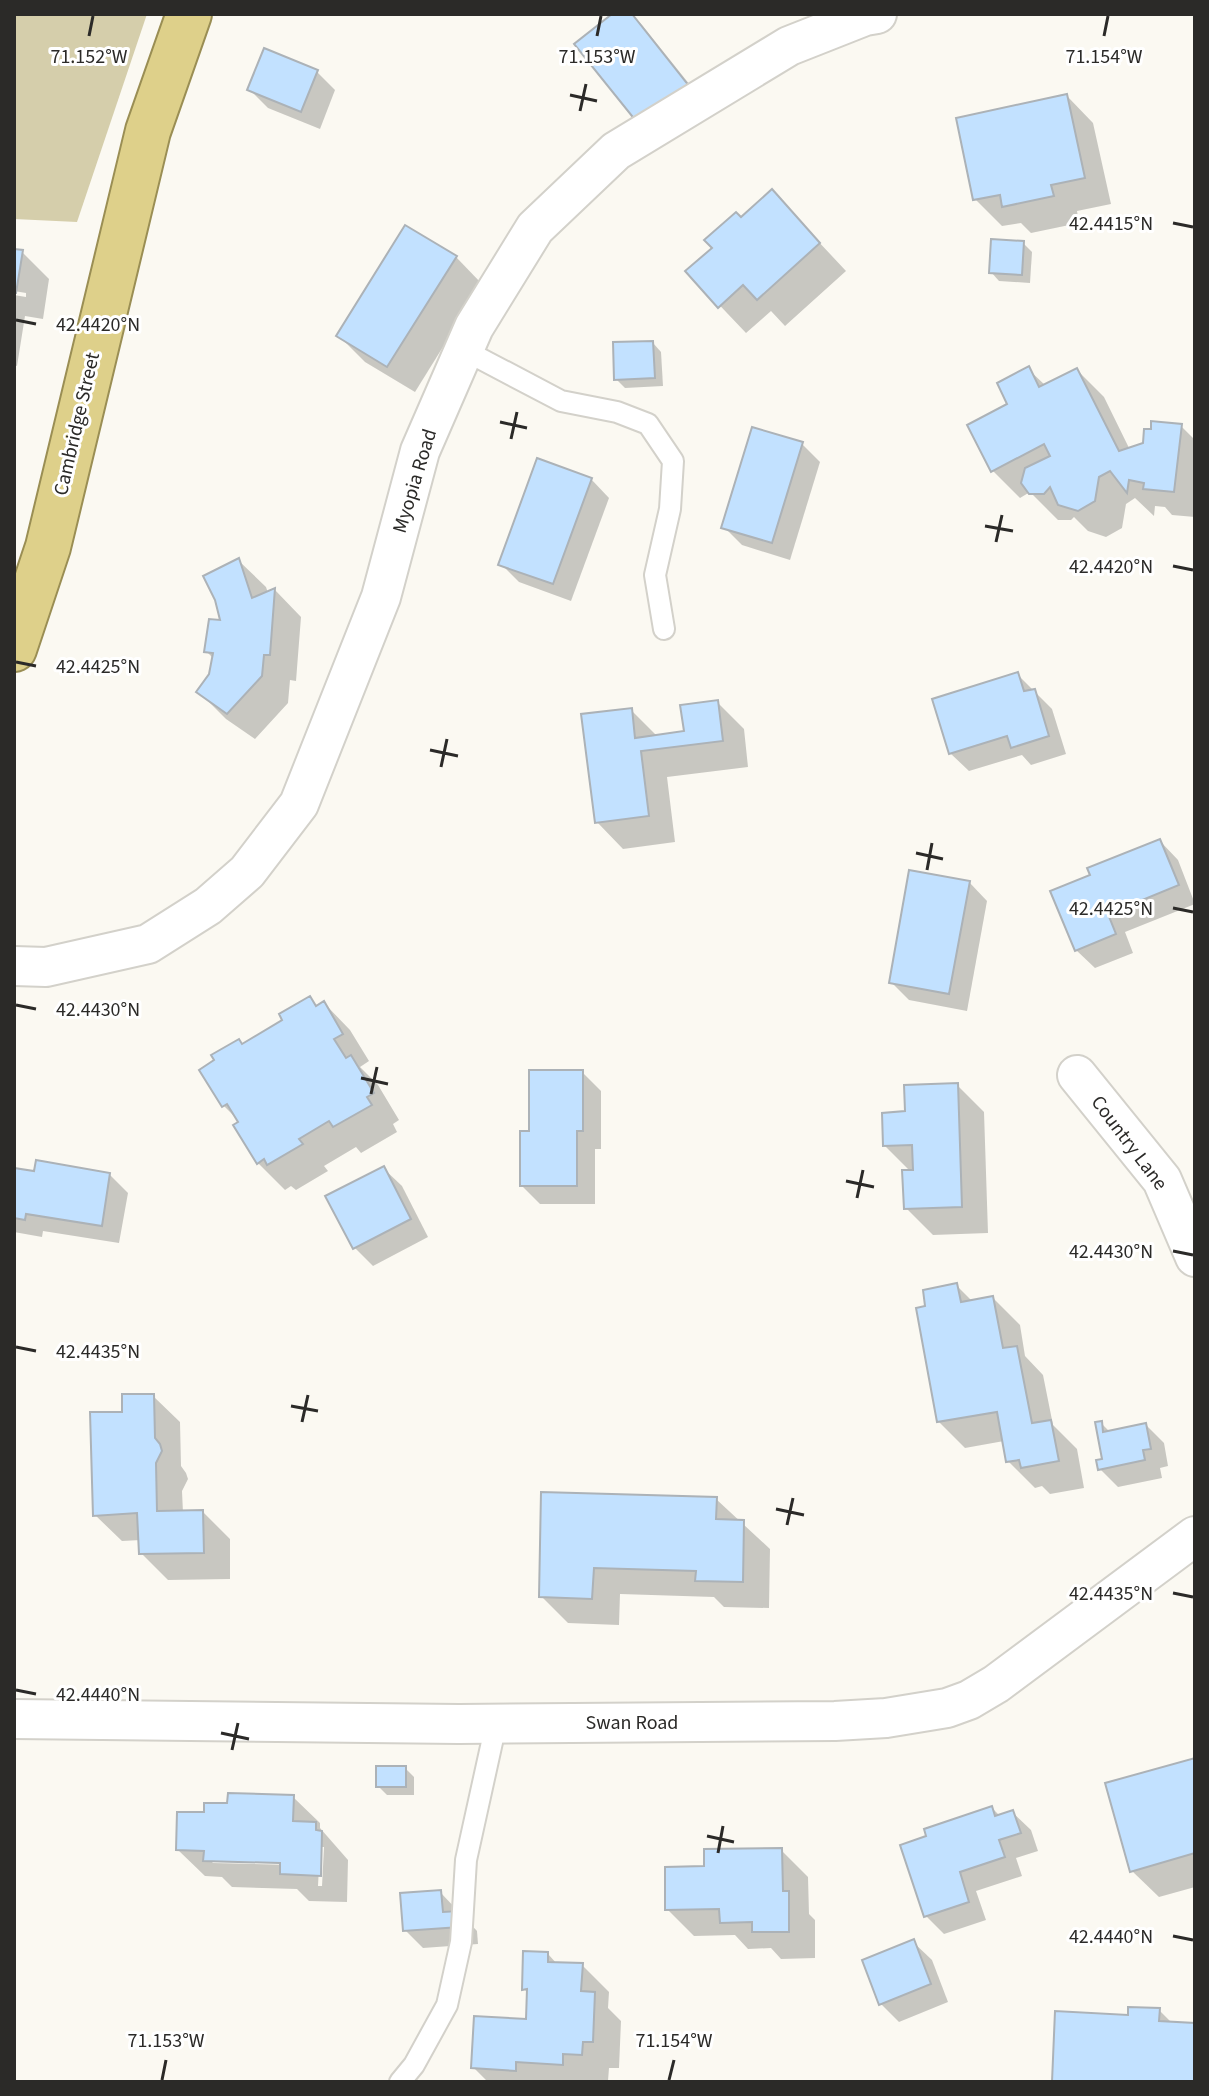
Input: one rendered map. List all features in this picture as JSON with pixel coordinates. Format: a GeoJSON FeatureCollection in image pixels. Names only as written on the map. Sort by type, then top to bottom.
{"type":"FeatureCollection","features":[{"type":"Feature","properties":{"kind":"highway","name":"Cambridge Street"},"geometry":{"type":"LineString","coordinates":[[14,649],[48,547],[148,131],[189,14]]}},
{"type":"Feature","properties":{"kind":"street","name":"Myopia Road"},"geometry":{"type":"LineString","coordinates":[[14,966],[46,967],[148,944],[208,906],[247,872],[299,804],[381,597],[420,451],[474,327],[535,228],[616,151],[789,46],[877,14]]}},
{"type":"Feature","properties":{"kind":"street","name":"Country Lane"},"geometry":{"type":"LineString","coordinates":[[1077,1075],[1162,1180],[1195,1257]]}},
{"type":"Feature","properties":{"kind":"street","name":"Swan Road"},"geometry":{"type":"LineString","coordinates":[[14,1719],[496,1724],[886,1718],[947,1708],[969,1700],[996,1684],[1195,1536]]}},
{"type":"Feature","properties":{"kind":"lane"},"geometry":{"type":"LineString","coordinates":[[464,350],[561,401],[617,412],[648,424],[673,461],[670,509],[655,575],[664,629]]}},
{"type":"Feature","properties":{"kind":"lane"},"geometry":{"type":"LineString","coordinates":[[400,2082],[414,2065],[447,2005],[461,1942],[466,1860],[496,1724]]}},
{"type":"Feature","properties":{"kind":"shaded area"},"geometry":{"type":"Polygon","coordinates":[[[14,14],[147,14],[77,222],[14,219],[14,14]]]}},
{"type":"Feature","properties":{"kind":"building"},"geometry":{"type":"Polygon","coordinates":[[[612,14],[632,14],[689,86],[640,126],[574,44],[612,14]]]}},
{"type":"Feature","properties":{"kind":"building"},"geometry":{"type":"Polygon","coordinates":[[[264,48],[318,70],[301,112],[247,90],[264,48]]]}},
{"type":"Feature","properties":{"kind":"building"},"geometry":{"type":"Polygon","coordinates":[[[1067,94],[1085,178],[1051,185],[1054,196],[1002,207],[1000,195],[973,200],[956,118],[1067,94]]]}},
{"type":"Feature","properties":{"kind":"building"},"geometry":{"type":"Polygon","coordinates":[[[772,189],[820,243],[757,300],[743,285],[718,308],[685,271],[712,248],[704,240],[736,212],[741,217],[772,189]]]}},
{"type":"Feature","properties":{"kind":"building"},"geometry":{"type":"Polygon","coordinates":[[[405,225],[457,256],[387,367],[336,336],[405,225]]]}},
{"type":"Feature","properties":{"kind":"building"},"geometry":{"type":"Polygon","coordinates":[[[991,239],[1024,241],[1022,275],[989,273],[991,239]]]}},
{"type":"Feature","properties":{"kind":"building"},"geometry":{"type":"Polygon","coordinates":[[[14,249],[23,250],[16,293],[14,293],[14,249]]]}},
{"type":"Feature","properties":{"kind":"building"},"geometry":{"type":"Polygon","coordinates":[[[653,341],[655,378],[614,380],[613,342],[653,341]]]}},
{"type":"Feature","properties":{"kind":"building"},"geometry":{"type":"Polygon","coordinates":[[[1029,366],[1039,387],[1077,368],[1119,451],[1143,443],[1144,429],[1151,429],[1151,421],[1182,424],[1174,492],[1143,489],[1144,483],[1129,480],[1127,493],[1110,471],[1099,477],[1095,501],[1078,511],[1058,505],[1050,487],[1044,494],[1029,494],[1021,483],[1025,468],[1050,456],[1044,444],[991,472],[967,425],[1007,404],[997,383],[1029,366]]]}},
{"type":"Feature","properties":{"kind":"building"},"geometry":{"type":"Polygon","coordinates":[[[752,427],[803,442],[772,543],[721,528],[752,427]]]}},
{"type":"Feature","properties":{"kind":"building"},"geometry":{"type":"Polygon","coordinates":[[[537,458],[592,478],[553,584],[498,565],[537,458]]]}},
{"type":"Feature","properties":{"kind":"building"},"geometry":{"type":"Polygon","coordinates":[[[239,558],[252,598],[275,588],[270,655],[264,655],[262,676],[227,714],[196,692],[209,674],[213,653],[204,652],[209,619],[220,620],[215,600],[203,576],[239,558]]]}},
{"type":"Feature","properties":{"kind":"building"},"geometry":{"type":"Polygon","coordinates":[[[1018,672],[1024,691],[1035,689],[1049,736],[1011,748],[1007,736],[949,754],[932,699],[1018,672]]]}},
{"type":"Feature","properties":{"kind":"building"},"geometry":{"type":"Polygon","coordinates":[[[718,700],[723,741],[641,751],[649,816],[595,823],[581,714],[632,708],[635,738],[684,731],[680,705],[718,700]]]}},
{"type":"Feature","properties":{"kind":"building"},"geometry":{"type":"Polygon","coordinates":[[[1160,839],[1179,885],[1108,914],[1116,934],[1075,951],[1050,891],[1090,875],[1087,868],[1160,839]]]}},
{"type":"Feature","properties":{"kind":"building"},"geometry":{"type":"Polygon","coordinates":[[[909,870],[970,881],[949,994],[889,983],[909,870]]]}},
{"type":"Feature","properties":{"kind":"building"},"geometry":{"type":"Polygon","coordinates":[[[310,996],[316,1006],[324,1001],[343,1034],[334,1039],[346,1058],[351,1055],[374,1093],[367,1097],[372,1105],[333,1127],[329,1121],[299,1139],[303,1144],[267,1165],[264,1159],[257,1164],[233,1125],[238,1122],[227,1104],[222,1107],[199,1070],[214,1060],[211,1055],[239,1039],[242,1044],[282,1020],[279,1014],[310,996]]]}},
{"type":"Feature","properties":{"kind":"building"},"geometry":{"type":"Polygon","coordinates":[[[529,1070],[583,1070],[583,1131],[577,1131],[577,1186],[520,1186],[520,1131],[529,1131],[529,1070]]]}},
{"type":"Feature","properties":{"kind":"building"},"geometry":{"type":"Polygon","coordinates":[[[958,1083],[962,1207],[904,1209],[902,1170],[913,1170],[912,1145],[883,1146],[882,1113],[905,1111],[904,1085],[958,1083]]]}},
{"type":"Feature","properties":{"kind":"building"},"geometry":{"type":"Polygon","coordinates":[[[36,1160],[110,1173],[102,1226],[26,1214],[25,1220],[14,1218],[14,1168],[34,1171],[36,1160]]]}},
{"type":"Feature","properties":{"kind":"building"},"geometry":{"type":"Polygon","coordinates":[[[384,1166],[411,1219],[353,1249],[325,1196],[384,1166]]]}},
{"type":"Feature","properties":{"kind":"building"},"geometry":{"type":"Polygon","coordinates":[[[957,1283],[961,1302],[993,1296],[1003,1348],[1017,1346],[1032,1423],[1051,1420],[1059,1461],[1021,1468],[1019,1460],[1006,1462],[997,1412],[937,1422],[916,1308],[925,1306],[923,1290],[957,1283]]]}},
{"type":"Feature","properties":{"kind":"building"},"geometry":{"type":"Polygon","coordinates":[[[122,1394],[154,1394],[155,1438],[162,1451],[156,1463],[157,1511],[203,1510],[204,1553],[139,1554],[137,1513],[93,1516],[90,1412],[122,1412],[122,1394]]]}},
{"type":"Feature","properties":{"kind":"building"},"geometry":{"type":"Polygon","coordinates":[[[1102,1421],[1103,1432],[1146,1423],[1151,1449],[1143,1450],[1145,1460],[1098,1470],[1096,1460],[1102,1459],[1095,1422],[1102,1421]]]}},
{"type":"Feature","properties":{"kind":"building"},"geometry":{"type":"Polygon","coordinates":[[[541,1492],[717,1497],[716,1519],[744,1520],[743,1582],[695,1581],[696,1571],[594,1568],[592,1599],[539,1597],[541,1492]]]}},
{"type":"Feature","properties":{"kind":"building"},"geometry":{"type":"Polygon","coordinates":[[[1195,1758],[1195,1853],[1130,1872],[1105,1783],[1195,1758]]]}},
{"type":"Feature","properties":{"kind":"building"},"geometry":{"type":"Polygon","coordinates":[[[376,1766],[406,1766],[406,1787],[376,1787],[376,1766]]]}},
{"type":"Feature","properties":{"kind":"building"},"geometry":{"type":"Polygon","coordinates":[[[228,1793],[294,1795],[293,1821],[316,1822],[316,1830],[322,1831],[321,1876],[280,1874],[280,1863],[203,1861],[204,1851],[176,1850],[177,1812],[204,1812],[204,1803],[227,1803],[228,1793]]]}},
{"type":"Feature","properties":{"kind":"building"},"geometry":{"type":"Polygon","coordinates":[[[992,1806],[995,1816],[1013,1810],[1021,1833],[999,1840],[1005,1857],[960,1872],[969,1902],[924,1917],[900,1845],[926,1836],[924,1829],[992,1806]]]}},
{"type":"Feature","properties":{"kind":"building"},"geometry":{"type":"Polygon","coordinates":[[[782,1848],[783,1891],[789,1891],[789,1932],[752,1932],[752,1922],[720,1923],[719,1909],[665,1910],[665,1867],[704,1866],[704,1849],[782,1848]]]}},
{"type":"Feature","properties":{"kind":"building"},"geometry":{"type":"Polygon","coordinates":[[[441,1890],[443,1912],[459,1911],[460,1927],[403,1931],[400,1893],[441,1890]]]}},
{"type":"Feature","properties":{"kind":"building"},"geometry":{"type":"Polygon","coordinates":[[[914,1939],[931,1984],[879,2005],[862,1960],[914,1939]]]}},
{"type":"Feature","properties":{"kind":"building"},"geometry":{"type":"Polygon","coordinates":[[[523,1951],[548,1952],[548,1962],[583,1963],[581,1991],[595,1992],[593,2042],[583,2042],[582,2055],[563,2054],[563,2065],[516,2062],[516,2071],[471,2068],[474,2016],[526,2019],[527,1989],[522,1990],[523,1951]]]}},
{"type":"Feature","properties":{"kind":"building"},"geometry":{"type":"Polygon","coordinates":[[[1128,2007],[1160,2008],[1159,2021],[1195,2023],[1195,2082],[1052,2082],[1055,2011],[1128,2015],[1128,2007]]]}}]}
